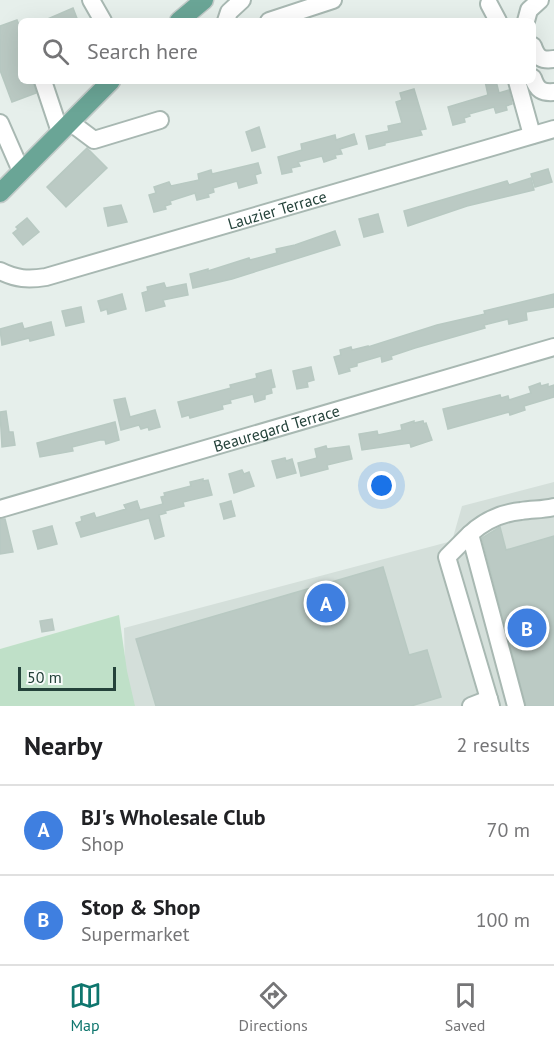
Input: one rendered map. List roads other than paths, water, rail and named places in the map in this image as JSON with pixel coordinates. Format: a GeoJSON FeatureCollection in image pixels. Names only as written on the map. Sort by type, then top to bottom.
{"type":"FeatureCollection","features":[{"type":"Feature","properties":{"kind":"main road"},"geometry":{"type":"LineString","coordinates":[[185,18],[204,0]]}},
{"type":"Feature","properties":{"kind":"main road"},"geometry":{"type":"LineString","coordinates":[[0,193],[105,84]]}},
{"type":"Feature","properties":{"kind":"street"},"geometry":{"type":"LineString","coordinates":[[91,0],[101,18]]}},
{"type":"Feature","properties":{"kind":"street"},"geometry":{"type":"LineString","coordinates":[[227,18],[229,12],[242,0]]}},
{"type":"Feature","properties":{"kind":"street"},"geometry":{"type":"LineString","coordinates":[[278,18],[333,0]]}},
{"type":"Feature","properties":{"kind":"street"},"geometry":{"type":"LineString","coordinates":[[516,18],[517,13],[528,0]]}},
{"type":"Feature","properties":{"kind":"street"},"geometry":{"type":"LineString","coordinates":[[527,18],[529,10],[540,0]]}},
{"type":"Feature","properties":{"kind":"street"},"geometry":{"type":"LineString","coordinates":[[489,4],[496,18]]}},
{"type":"Feature","properties":{"kind":"street"},"geometry":{"type":"LineString","coordinates":[[536,55],[543,60],[554,59]]}},
{"type":"Feature","properties":{"kind":"street"},"geometry":{"type":"LineString","coordinates":[[45,84],[68,124],[94,140],[160,120]]}},
{"type":"Feature","properties":{"kind":"street"},"geometry":{"type":"LineString","coordinates":[[518,84],[542,132]]}},
{"type":"Feature","properties":{"kind":"street"},"geometry":{"type":"LineString","coordinates":[[536,84],[544,93],[554,92]]}},
{"type":"Feature","properties":{"kind":"street"},"geometry":{"type":"LineString","coordinates":[[0,123],[21,171]]}},
{"type":"Feature","properties":{"kind":"street","name":"Lauzier Terrace"},"geometry":{"type":"LineString","coordinates":[[0,272],[26,280],[46,277],[542,132]]}},
{"type":"Feature","properties":{"kind":"street","name":"Beauregard Terrace"},"geometry":{"type":"LineString","coordinates":[[0,508],[554,347]]}},
{"type":"Feature","properties":{"kind":"street"},"geometry":{"type":"LineString","coordinates":[[471,706],[490,703],[447,557],[477,527],[502,514],[554,507]]}},
{"type":"Feature","properties":{"kind":"street"},"geometry":{"type":"LineString","coordinates":[[470,534],[516,706]]}},
{"type":"Feature","properties":{"kind":"place","name":"BJ's Wholesale Club"},"geometry":{"type":"Point","coordinates":[326,603]}},
{"type":"Feature","properties":{"kind":"place","name":"Stop & Shop"},"geometry":{"type":"Point","coordinates":[527,628]}}]}
